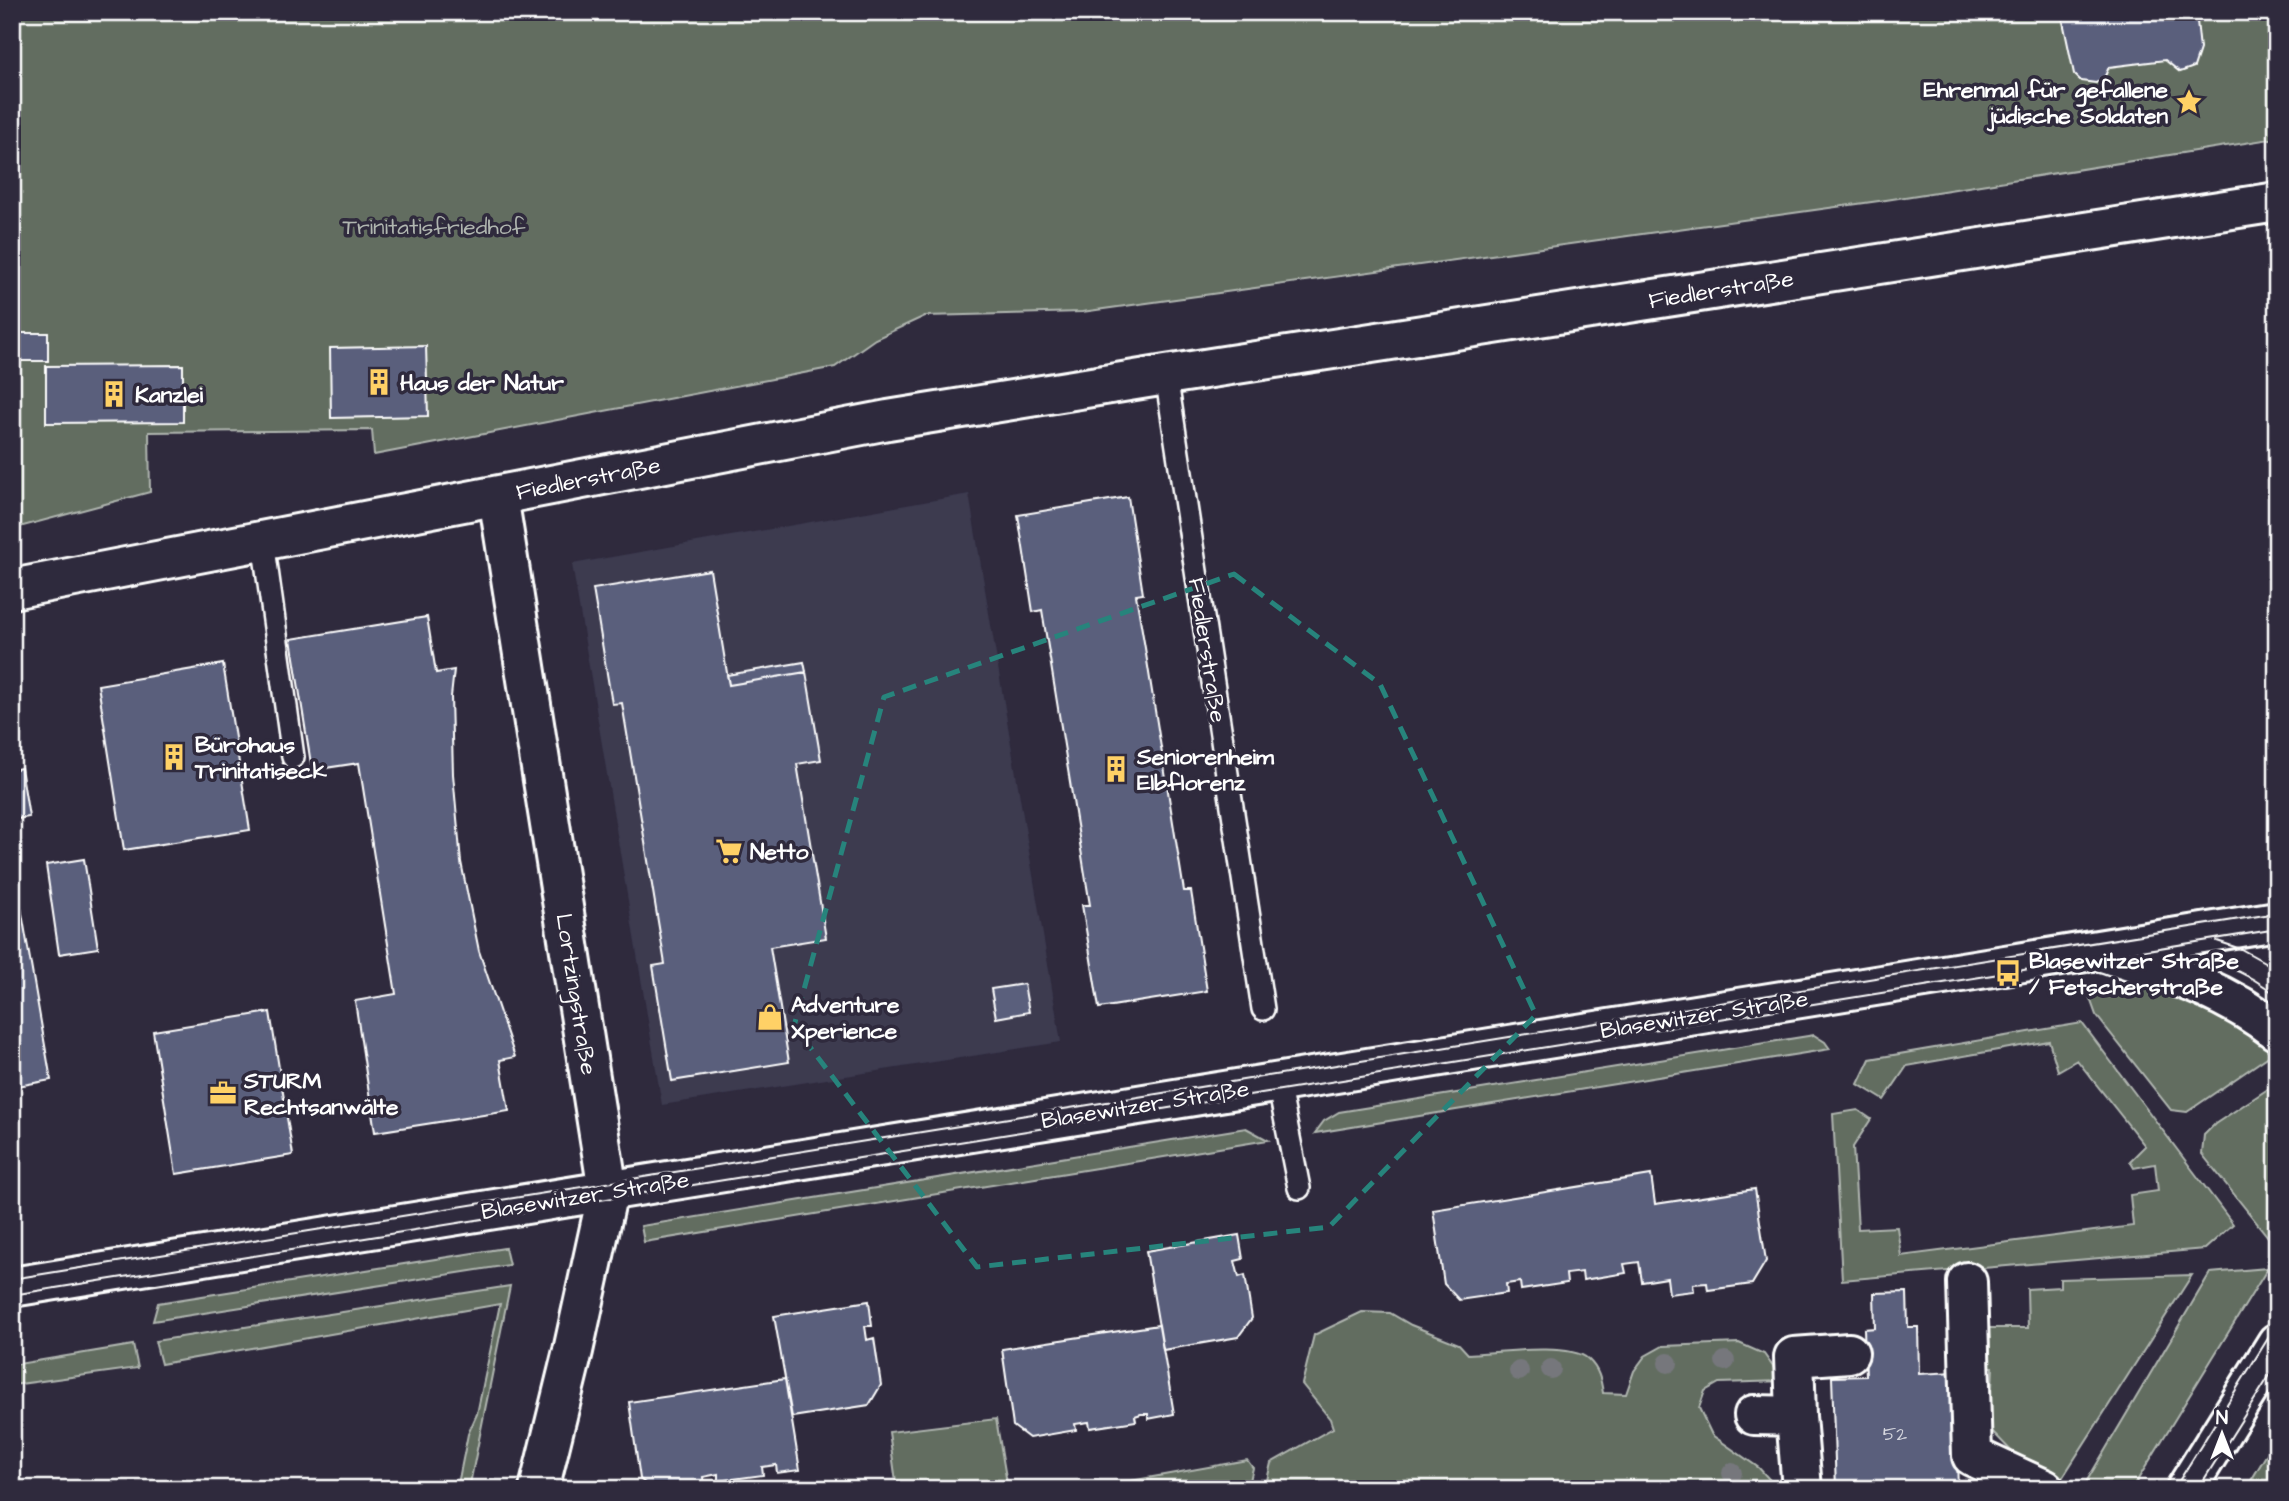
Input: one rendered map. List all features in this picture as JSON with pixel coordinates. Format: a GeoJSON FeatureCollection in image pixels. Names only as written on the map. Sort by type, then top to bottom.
{"type":"FeatureCollection","features":[{"type":"Feature","properties":{"kind":"street","name":"Fiedlerstraße"},"geometry":{"type":"LineString","coordinates":[[12,589],[888,420],[2277,202]]}},
{"type":"Feature","properties":{"kind":"street","name":"Lortzingstraße"},"geometry":{"type":"LineString","coordinates":[[498,496],[608,1191],[540,1489]]}},
{"type":"Feature","properties":{"kind":"street","name":"Blasewitzer Straße"},"geometry":{"type":"LineString","coordinates":[[12,1287],[2277,921]]}},
{"type":"Feature","properties":{"kind":"street"},"geometry":{"type":"LineString","coordinates":[[2096,950],[2189,980],[2223,995],[2254,1013],[2277,1031]]}},
{"type":"Feature","properties":{"kind":"street"},"geometry":{"type":"LineString","coordinates":[[1967,1282],[1972,1456],[2044,1489]]}},
{"type":"Feature","properties":{"kind":"street"},"geometry":{"type":"LineString","coordinates":[[2186,1489],[2277,1343]]}},
{"type":"Feature","properties":{"kind":"street"},"geometry":{"type":"LineString","coordinates":[[1802,1489],[1794,1357],[1849,1353]]}},
{"type":"Feature","properties":{"kind":"street"},"geometry":{"type":"LineString","coordinates":[[1754,1415],[1796,1416]]}},
{"type":"Feature","properties":{"kind":"lane","name":"Fiedlerstraße"},"geometry":{"type":"LineString","coordinates":[[1166,375],[1263,1009]]}},
{"type":"Feature","properties":{"kind":"lane"},"geometry":{"type":"LineString","coordinates":[[263,541],[293,757]]}},
{"type":"Feature","properties":{"kind":"lane"},"geometry":{"type":"LineString","coordinates":[[1278,1082],[1299,1188]]}},
{"type":"Feature","properties":{"kind":"highlighted area"},"geometry":{"type":"Polygon","coordinates":[[[1234,574],[1380,684],[1536,1015],[1329,1227],[977,1267],[794,1026],[884,697],[1234,574]]]}},
{"type":"Feature","properties":{"kind":"shaded area"},"geometry":{"type":"Polygon","coordinates":[[[969,494],[1061,1042],[662,1105],[572,564],[969,494]]]}},
{"type":"Feature","properties":{"kind":"green space","name":"Trinitatisfriedhof"},"geometry":{"type":"Polygon","coordinates":[[[12,12],[2277,12],[2277,138],[1886,200],[1082,312],[925,316],[875,339],[835,367],[374,455],[372,430],[149,432],[150,492],[12,529],[12,12]]]}},
{"type":"Feature","properties":{"kind":"green space"},"geometry":{"type":"Polygon","coordinates":[[[2119,985],[2151,987],[2179,994],[2261,1033],[2276,1051],[2187,1112],[2171,1110],[2096,1015],[2087,990],[2119,985]]]}},
{"type":"Feature","properties":{"kind":"green space"},"geometry":{"type":"Polygon","coordinates":[[[2082,1023],[2233,1224],[2205,1249],[1842,1280],[1833,1114],[1858,1110],[1871,1119],[1853,1147],[1858,1229],[1897,1227],[1901,1256],[2133,1226],[2130,1195],[2158,1191],[2155,1164],[2134,1168],[2130,1161],[2145,1146],[2077,1060],[2058,1071],[2049,1041],[1907,1066],[1884,1100],[1858,1084],[1870,1059],[2082,1023]]]}},
{"type":"Feature","properties":{"kind":"green space"},"geometry":{"type":"Polygon","coordinates":[[[1814,1035],[1830,1049],[1315,1133],[1324,1121],[1339,1112],[1814,1035]]]}},
{"type":"Feature","properties":{"kind":"green space"},"geometry":{"type":"Polygon","coordinates":[[[2277,1083],[2276,1247],[2202,1154],[2204,1135],[2215,1124],[2277,1083]]]}},
{"type":"Feature","properties":{"kind":"green space"},"geometry":{"type":"Polygon","coordinates":[[[1246,1128],[1268,1140],[644,1242],[641,1226],[1246,1128]]]}},
{"type":"Feature","properties":{"kind":"green space"},"geometry":{"type":"Polygon","coordinates":[[[505,1248],[509,1265],[153,1321],[158,1303],[505,1248]]]}},
{"type":"Feature","properties":{"kind":"green space"},"geometry":{"type":"Polygon","coordinates":[[[2268,1268],[2132,1489],[2082,1489],[2210,1273],[2268,1268]]]}},
{"type":"Feature","properties":{"kind":"green space"},"geometry":{"type":"Polygon","coordinates":[[[2192,1275],[2057,1486],[2022,1462],[1984,1423],[1982,1389],[1992,1388],[1993,1367],[1980,1367],[1979,1328],[2028,1328],[2027,1289],[2060,1287],[2060,1279],[2192,1275]]]}},
{"type":"Feature","properties":{"kind":"green space"},"geometry":{"type":"Polygon","coordinates":[[[510,1286],[469,1489],[457,1489],[468,1434],[477,1414],[500,1304],[161,1364],[155,1341],[510,1286]]]}},
{"type":"Feature","properties":{"kind":"green space"},"geometry":{"type":"Polygon","coordinates":[[[1362,1312],[1390,1313],[1411,1325],[1459,1344],[1468,1354],[1549,1350],[1578,1354],[1588,1359],[1595,1367],[1603,1393],[1626,1394],[1634,1371],[1645,1356],[1663,1346],[1739,1343],[1764,1354],[1783,1381],[1719,1383],[1705,1391],[1699,1408],[1712,1435],[1759,1468],[1778,1489],[1265,1489],[1271,1463],[1333,1428],[1330,1419],[1302,1384],[1314,1335],[1362,1312]]]}},
{"type":"Feature","properties":{"kind":"green space"},"geometry":{"type":"Polygon","coordinates":[[[133,1345],[138,1368],[12,1385],[12,1365],[133,1345]]]}},
{"type":"Feature","properties":{"kind":"green space"},"geometry":{"type":"Polygon","coordinates":[[[996,1419],[1008,1489],[897,1489],[889,1432],[996,1419]]]}},
{"type":"Feature","properties":{"kind":"green space"},"geometry":{"type":"Polygon","coordinates":[[[2277,1437],[2277,1472],[2267,1489],[2246,1489],[2277,1437]]]}},
{"type":"Feature","properties":{"kind":"green space"},"geometry":{"type":"Polygon","coordinates":[[[1247,1460],[1253,1468],[1248,1489],[1086,1489],[1247,1460]]]}},
{"type":"Feature","properties":{"kind":"building"},"geometry":{"type":"Polygon","coordinates":[[[2061,12],[2196,12],[2200,49],[2194,67],[2180,72],[2165,60],[2109,67],[2105,76],[2096,83],[2081,81],[2074,74],[2061,12]]]}},
{"type":"Feature","properties":{"kind":"building"},"geometry":{"type":"Polygon","coordinates":[[[12,333],[48,333],[48,361],[12,361],[12,333]]]}},
{"type":"Feature","properties":{"kind":"building","name":"Haus der Natur"},"geometry":{"type":"Polygon","coordinates":[[[426,346],[428,416],[331,418],[330,348],[426,346]]]}},
{"type":"Feature","properties":{"kind":"building","name":"Kanzlei"},"geometry":{"type":"Polygon","coordinates":[[[183,365],[183,422],[46,423],[46,366],[183,365]]]}},
{"type":"Feature","properties":{"kind":"building","name":"Seniorenheim Elbflorenz"},"geometry":{"type":"Polygon","coordinates":[[[1128,497],[1143,594],[1136,595],[1184,891],[1191,891],[1207,991],[1099,1008],[1082,905],[1090,905],[1042,610],[1033,612],[1018,515],[1128,497]]]}},
{"type":"Feature","properties":{"kind":"building","name":"Netto"},"geometry":{"type":"Polygon","coordinates":[[[710,570],[729,685],[806,672],[821,760],[797,764],[826,938],[770,947],[789,1062],[672,1081],[653,966],[665,964],[622,703],[612,704],[593,589],[710,570]]]}},
{"type":"Feature","properties":{"kind":"building"},"geometry":{"type":"Polygon","coordinates":[[[427,617],[436,673],[454,670],[451,697],[453,774],[461,862],[479,951],[515,1057],[500,1060],[509,1111],[375,1132],[355,1001],[396,994],[359,763],[312,770],[291,639],[427,617]]]}},
{"type":"Feature","properties":{"kind":"building"},"geometry":{"type":"Polygon","coordinates":[[[804,662],[806,672],[729,685],[727,675],[804,662]]]}},
{"type":"Feature","properties":{"kind":"building","name":"Bürohaus Trinitatiseck"},"geometry":{"type":"Polygon","coordinates":[[[223,664],[250,830],[124,850],[98,685],[223,664]]]}},
{"type":"Feature","properties":{"kind":"building"},"geometry":{"type":"Polygon","coordinates":[[[21,768],[29,817],[12,820],[12,770],[21,768]]]}},
{"type":"Feature","properties":{"kind":"building"},"geometry":{"type":"Polygon","coordinates":[[[12,856],[51,1080],[12,1087],[12,856]]]}},
{"type":"Feature","properties":{"kind":"building"},"geometry":{"type":"Polygon","coordinates":[[[84,859],[98,948],[59,954],[46,865],[84,859]]]}},
{"type":"Feature","properties":{"kind":"building"},"geometry":{"type":"Polygon","coordinates":[[[1024,984],[1029,1012],[996,1018],[991,989],[1024,984]]]}},
{"type":"Feature","properties":{"kind":"building"},"geometry":{"type":"Polygon","coordinates":[[[270,1012],[293,1155],[176,1174],[153,1031],[270,1012]]]}},
{"type":"Feature","properties":{"kind":"building"},"geometry":{"type":"Polygon","coordinates":[[[1651,1175],[1655,1204],[1755,1189],[1766,1261],[1752,1284],[1708,1290],[1707,1283],[1693,1284],[1694,1291],[1669,1294],[1667,1278],[1642,1282],[1639,1262],[1624,1264],[1626,1273],[1583,1280],[1582,1272],[1566,1274],[1567,1283],[1521,1290],[1520,1282],[1506,1284],[1507,1293],[1459,1300],[1444,1284],[1433,1210],[1651,1175]]]}},
{"type":"Feature","properties":{"kind":"building"},"geometry":{"type":"Polygon","coordinates":[[[1239,1235],[1243,1259],[1235,1261],[1239,1277],[1245,1275],[1252,1318],[1238,1337],[1163,1350],[1146,1251],[1239,1235]]]}},
{"type":"Feature","properties":{"kind":"building"},"geometry":{"type":"Polygon","coordinates":[[[1907,1292],[1908,1327],[1918,1327],[1919,1374],[1954,1372],[1958,1489],[1836,1489],[1832,1377],[1866,1376],[1864,1329],[1875,1328],[1874,1293],[1907,1292]]]}},
{"type":"Feature","properties":{"kind":"building"},"geometry":{"type":"Polygon","coordinates":[[[869,1301],[872,1326],[865,1326],[867,1340],[874,1338],[881,1385],[869,1405],[792,1417],[774,1316],[869,1301]]]}},
{"type":"Feature","properties":{"kind":"building"},"geometry":{"type":"Polygon","coordinates":[[[1159,1325],[1174,1414],[1148,1419],[1148,1414],[1141,1414],[1135,1416],[1136,1421],[1090,1428],[1089,1422],[1075,1424],[1076,1430],[1029,1438],[1013,1426],[1002,1349],[1159,1325]]]}},
{"type":"Feature","properties":{"kind":"building"},"geometry":{"type":"Polygon","coordinates":[[[785,1379],[800,1470],[777,1473],[776,1465],[762,1467],[763,1475],[718,1481],[718,1474],[703,1477],[704,1484],[672,1489],[652,1489],[640,1479],[629,1402],[785,1379]]]}},
{"type":"Feature","properties":{"kind":"tram line"},"geometry":{"type":"LineString","coordinates":[[12,1279],[2277,913]]}},
{"type":"Feature","properties":{"kind":"tram line"},"geometry":{"type":"LineString","coordinates":[[12,1295],[2277,929]]}},
{"type":"Feature","properties":{"kind":"tram line"},"geometry":{"type":"LineString","coordinates":[[2217,941],[2241,949],[2277,969]]}},
{"type":"Feature","properties":{"kind":"tram line"},"geometry":{"type":"LineString","coordinates":[[2165,953],[2195,957],[2224,966],[2252,979],[2277,996]]}},
{"type":"Feature","properties":{"kind":"tram line"},"geometry":{"type":"LineString","coordinates":[[2174,1489],[2277,1324]]}},
{"type":"Feature","properties":{"kind":"tram line"},"geometry":{"type":"LineString","coordinates":[[2198,1489],[2277,1364]]}},
{"type":"Feature","properties":{"kind":"place","name":"Ehrenmal für gefallene jüdische Soldaten"},"geometry":{"type":"Point","coordinates":[2189,102]}},
{"type":"Feature","properties":{"kind":"place","name":"Haus der Natur"},"geometry":{"type":"Point","coordinates":[379,382]}},
{"type":"Feature","properties":{"kind":"place","name":"Kanzlei"},"geometry":{"type":"Point","coordinates":[114,394]}},
{"type":"Feature","properties":{"kind":"place","name":"Bürohaus Trinitatiseck"},"geometry":{"type":"Point","coordinates":[174,757]}},
{"type":"Feature","properties":{"kind":"place","name":"Seniorenheim Elbflorenz"},"geometry":{"type":"Point","coordinates":[1116,769]}},
{"type":"Feature","properties":{"kind":"place","name":"Netto"},"geometry":{"type":"Point","coordinates":[729,851]}},
{"type":"Feature","properties":{"kind":"place","name":"Blasewitzer Straße / Fetscherstraße"},"geometry":{"type":"Point","coordinates":[2008,973]}},
{"type":"Feature","properties":{"kind":"place","name":"Adventure Xperience"},"geometry":{"type":"Point","coordinates":[770,1017]}},
{"type":"Feature","properties":{"kind":"place","name":"STURM Rechtsanwälte"},"geometry":{"type":"Point","coordinates":[223,1093]}}]}
